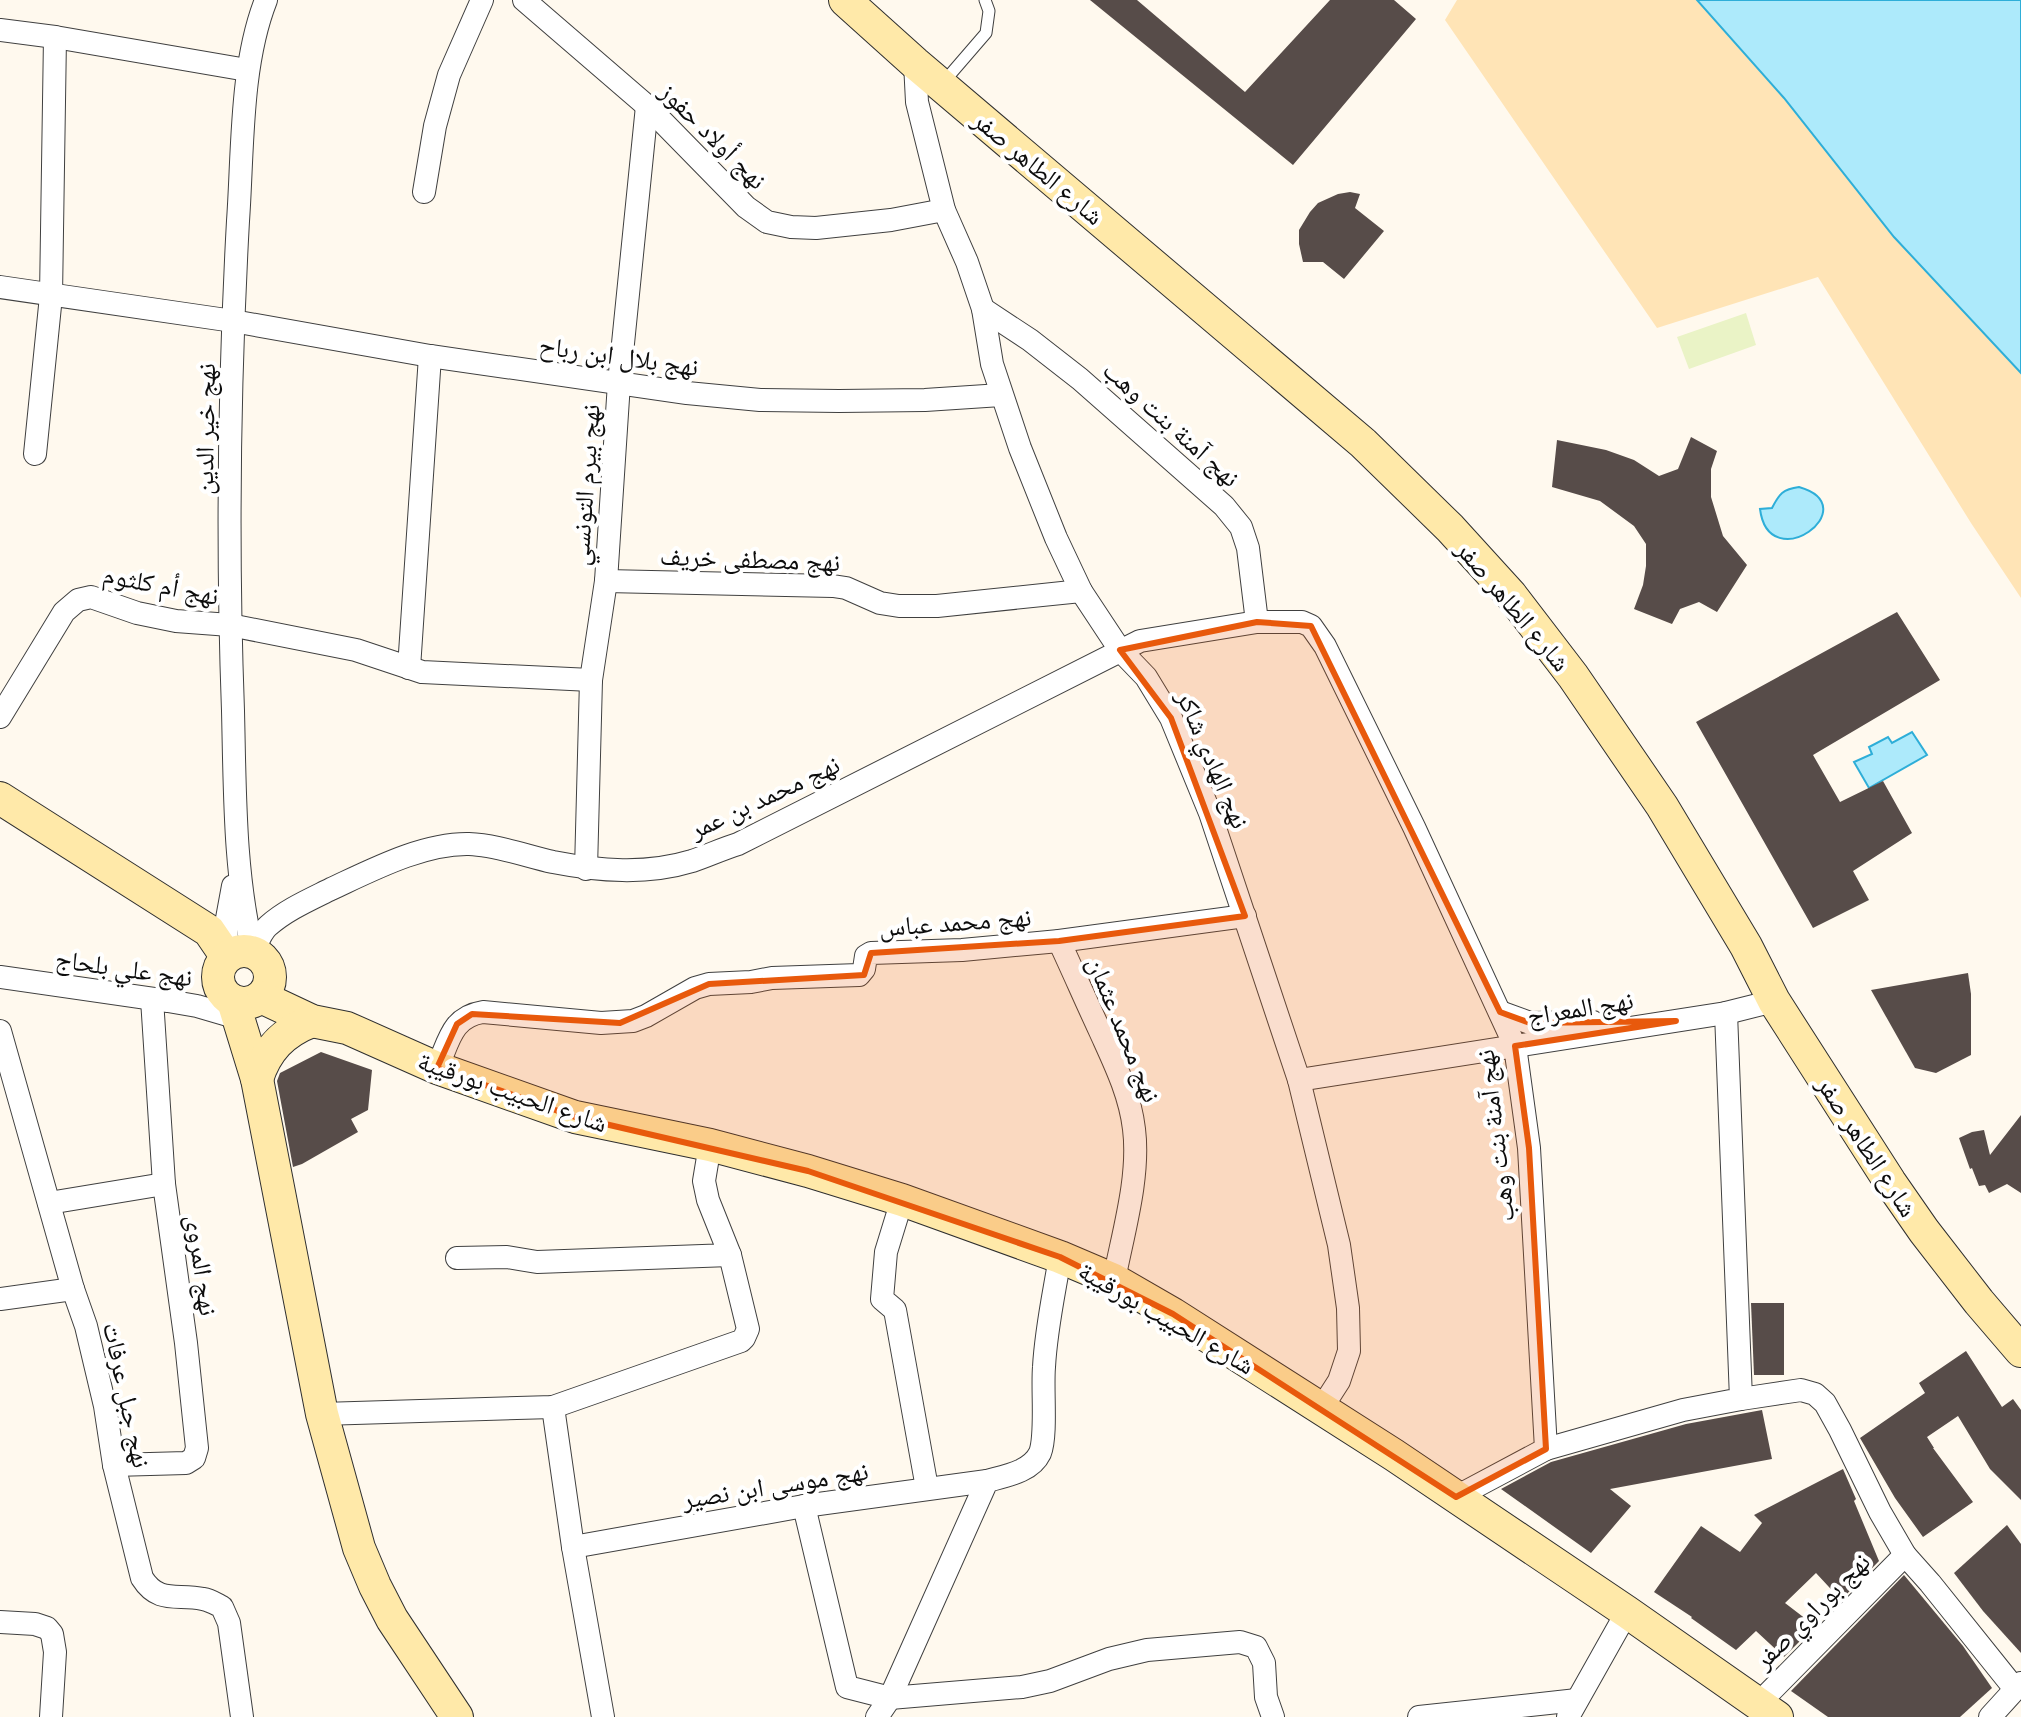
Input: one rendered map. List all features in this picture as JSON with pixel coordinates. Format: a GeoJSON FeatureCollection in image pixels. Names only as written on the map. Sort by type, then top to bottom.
{"type":"FeatureCollection","features":[{"type":"Feature","properties":{"kind":"main road","name":"شارع الطاهر صفر"},"geometry":{"type":"LineString","coordinates":[[845,0],[871,14],[915,63],[1363,443],[1450,528],[1511,595],[1573,676],[1662,806],[1746,946],[1774,1001],[1890,1182],[1979,1302],[2021,1351]]}},
{"type":"Feature","properties":{"kind":"main road","name":"شارع الحبيب بورقيبة"},"geometry":{"type":"LineString","coordinates":[[0,798],[241,966],[312,1021],[347,1028]]}},
{"type":"Feature","properties":{"kind":"main road","name":"شارع الحبيب بورقيبة"},"geometry":{"type":"LineString","coordinates":[[241,966],[347,1028],[437,1068],[575,1117],[710,1145],[902,1200],[1060,1257],[1114,1280],[1173,1314],[1456,1497],[1767,1711]]}},
{"type":"Feature","properties":{"kind":"main road"},"geometry":{"type":"LineString","coordinates":[[241,966],[257,1079],[322,1414],[359,1548],[392,1619],[457,1717]]}},
{"type":"Feature","properties":{"kind":"main road"},"geometry":{"type":"LineString","coordinates":[[257,1079],[276,1043],[299,1026],[312,1021]]}},
{"type":"Feature","properties":{"kind":"street","name":"نهج خير الدين"},"geometry":{"type":"LineString","coordinates":[[241,966],[230,625],[233,321],[247,70],[259,16],[266,0]]}},
{"type":"Feature","properties":{"kind":"street"},"geometry":{"type":"LineString","coordinates":[[424,192],[435,126],[449,75],[482,0]]}},
{"type":"Feature","properties":{"kind":"street","name":"نهج أولاد حفوز"},"geometry":{"type":"LineString","coordinates":[[524,0],[647,106],[746,207],[767,222],[816,228],[891,220],[944,210]]}},
{"type":"Feature","properties":{"kind":"street"},"geometry":{"type":"LineString","coordinates":[[0,30],[247,70]]}},
{"type":"Feature","properties":{"kind":"street"},"geometry":{"type":"LineString","coordinates":[[35,454],[51,296],[55,37]]}},
{"type":"Feature","properties":{"kind":"street","name":"نهج الهادي شاكر"},"geometry":{"type":"LineString","coordinates":[[915,63],[917,102],[944,210],[983,309],[992,364],[1020,448],[1081,591],[1120,650],[1146,677],[1171,718],[1210,813],[1299,1080],[1339,1245],[1348,1308],[1349,1351],[1339,1381],[1321,1409]]}},
{"type":"Feature","properties":{"kind":"street","name":"نهج بيرم التونسي"},"geometry":{"type":"LineString","coordinates":[[586,869],[591,680],[606,581],[619,383],[647,106]]}},
{"type":"Feature","properties":{"kind":"street","name":"نهج بلال ابن رباح"},"geometry":{"type":"LineString","coordinates":[[0,287],[233,321],[430,356],[687,393],[760,400],[925,400],[1001,395]]}},
{"type":"Feature","properties":{"kind":"street","name":"نهج آمنة بنت وهب"},"geometry":{"type":"LineString","coordinates":[[983,309],[1080,379],[1224,506],[1241,527],[1248,548],[1257,622]]}},
{"type":"Feature","properties":{"kind":"street"},"geometry":{"type":"LineString","coordinates":[[409,668],[430,356]]}},
{"type":"Feature","properties":{"kind":"street","name":"نهج مصطفى خريف"},"geometry":{"type":"LineString","coordinates":[[606,581],[833,586],[846,588],[880,603],[899,606],[937,606],[1081,591]]}},
{"type":"Feature","properties":{"kind":"street","name":"نهج أم كلثوم"},"geometry":{"type":"LineString","coordinates":[[0,717],[64,612],[78,600],[91,597],[163,619],[230,625]]}},
{"type":"Feature","properties":{"kind":"street","name":"نهج محمد بن عمر"},"geometry":{"type":"LineString","coordinates":[[241,966],[265,928],[298,905],[379,866],[449,845],[471,844],[586,869],[624,871],[690,862],[738,844],[1140,641],[1257,622],[1302,622]]}},
{"type":"Feature","properties":{"kind":"street","name":"نهج آمنة بنت وهب"},"geometry":{"type":"LineString","coordinates":[[1302,622],[1311,626],[1325,646],[1414,827],[1515,1046],[1529,1148],[1546,1449]]}},
{"type":"Feature","properties":{"kind":"street"},"geometry":{"type":"LineString","coordinates":[[230,625],[356,650],[422,672],[591,680]]}},
{"type":"Feature","properties":{"kind":"street"},"geometry":{"type":"LineString","coordinates":[[241,966],[273,908],[298,905]]}},
{"type":"Feature","properties":{"kind":"street","name":"نهج محمد عباس"},"geometry":{"type":"LineString","coordinates":[[437,1068],[457,1024],[472,1014],[483,1012],[620,1023],[646,1016],[695,988],[709,984],[859,975],[864,969],[866,956],[871,953],[962,950],[1059,941],[1245,916]]}},
{"type":"Feature","properties":{"kind":"street","name":"نهج محمد عثمان"},"geometry":{"type":"LineString","coordinates":[[1059,941],[1115,1064],[1134,1129],[1129,1202],[1114,1280]]}},
{"type":"Feature","properties":{"kind":"street","name":"نهج علي بلحاج"},"geometry":{"type":"LineString","coordinates":[[0,977],[197,1006],[241,966]]}},
{"type":"Feature","properties":{"kind":"street","name":"نهج المروى"},"geometry":{"type":"LineString","coordinates":[[114,1465],[186,1463],[194,1458],[197,1448],[164,1184],[152,999]]}},
{"type":"Feature","properties":{"kind":"street","name":"نهج المعراج"},"geometry":{"type":"LineString","coordinates":[[1299,1080],[1726,1013],[1774,1001]]}},
{"type":"Feature","properties":{"kind":"street"},"geometry":{"type":"LineString","coordinates":[[1500,1012],[1530,1023],[1676,1021]]}},
{"type":"Feature","properties":{"kind":"street"},"geometry":{"type":"LineString","coordinates":[[1726,1013],[1741,1399]]}},
{"type":"Feature","properties":{"kind":"street","name":"نهج جبل عرفات"},"geometry":{"type":"LineString","coordinates":[[0,1031],[86,1326],[105,1406],[114,1465],[142,1578],[149,1589],[161,1595],[205,1599],[222,1607],[229,1623],[242,1717]]}},
{"type":"Feature","properties":{"kind":"street"},"geometry":{"type":"LineString","coordinates":[[322,1414],[553,1407],[741,1341],[748,1329],[730,1255],[708,1200],[704,1181],[710,1145]]}},
{"type":"Feature","properties":{"kind":"street"},"geometry":{"type":"LineString","coordinates":[[49,1203],[164,1184]]}},
{"type":"Feature","properties":{"kind":"street"},"geometry":{"type":"LineString","coordinates":[[902,1200],[886,1252],[882,1299],[895,1310],[927,1488]]}},
{"type":"Feature","properties":{"kind":"street"},"geometry":{"type":"LineString","coordinates":[[457,1258],[507,1257],[537,1262],[730,1255]]}},
{"type":"Feature","properties":{"kind":"street","name":"نهج موسى ابن نصير"},"geometry":{"type":"LineString","coordinates":[[573,1547],[804,1506],[987,1481],[1025,1469],[1039,1455],[1044,1433],[1046,1337],[1060,1257]]}},
{"type":"Feature","properties":{"kind":"street"},"geometry":{"type":"LineString","coordinates":[[0,1299],[73,1289]]}},
{"type":"Feature","properties":{"kind":"street"},"geometry":{"type":"LineString","coordinates":[[1456,1497],[1546,1449],[1683,1410],[1801,1390],[1815,1394],[1825,1403],[1905,1555],[2018,1686],[1990,1717]]}},
{"type":"Feature","properties":{"kind":"street"},"geometry":{"type":"LineString","coordinates":[[553,1407],[573,1547],[603,1717]]}},
{"type":"Feature","properties":{"kind":"street"},"geometry":{"type":"LineString","coordinates":[[877,1717],[890,1698],[987,1481]]}},
{"type":"Feature","properties":{"kind":"street"},"geometry":{"type":"LineString","coordinates":[[804,1506],[847,1687],[890,1698],[1022,1687],[1147,1650],[1240,1642],[1256,1647],[1264,1663],[1266,1697],[1273,1717]]}},
{"type":"Feature","properties":{"kind":"street","name":"نهج بوراوي صفر"},"geometry":{"type":"LineString","coordinates":[[1767,1711],[1905,1555]]}},
{"type":"Feature","properties":{"kind":"street"},"geometry":{"type":"LineString","coordinates":[[1419,1717],[1573,1708],[1627,1612]]}},
{"type":"Feature","properties":{"kind":"street"},"geometry":{"type":"LineString","coordinates":[[0,1622],[35,1624],[47,1628],[52,1634],[55,1652],[51,1717]]}},
{"type":"Feature","properties":{"kind":"lane"},"geometry":{"type":"LineString","coordinates":[[942,85],[986,33],[989,11],[985,0]]}},
{"type":"Feature","properties":{"kind":"highlighted area"},"geometry":{"type":"Polygon","coordinates":[[[1257,622],[1311,626],[1500,1012],[1530,1023],[1676,1021],[1515,1046],[1529,1148],[1546,1449],[1456,1497],[1173,1314],[1060,1257],[808,1171],[575,1117],[437,1068],[457,1024],[472,1014],[620,1023],[709,984],[864,975],[871,953],[1059,941],[1245,916],[1171,718],[1120,650],[1257,622]]]}},
{"type":"Feature","properties":{"kind":"sand"},"geometry":{"type":"Polygon","coordinates":[[[1457,0],[1697,0],[1784,98],[1894,237],[2021,373],[2021,598],[1818,277],[1657,328],[1445,20],[1457,0]]]}},
{"type":"Feature","properties":{"kind":"green space"},"geometry":{"type":"Polygon","coordinates":[[[1746,313],[1756,345],[1689,369],[1677,337],[1746,313]]]}},
{"type":"Feature","properties":{"kind":"water"},"geometry":{"type":"Polygon","coordinates":[[[1697,0],[2021,0],[2021,373],[1894,237],[1784,98],[1697,0]]]}},
{"type":"Feature","properties":{"kind":"water"},"geometry":{"type":"Polygon","coordinates":[[[1799,487],[1818,497],[1823,509],[1819,521],[1809,532],[1794,538],[1780,538],[1767,529],[1760,509],[1772,508],[1782,493],[1799,487]]]}},
{"type":"Feature","properties":{"kind":"water"},"geometry":{"type":"Polygon","coordinates":[[[1912,732],[1927,755],[1869,788],[1854,762],[1872,754],[1869,747],[1888,737],[1892,743],[1912,732]]]}},
{"type":"Feature","properties":{"kind":"building"},"geometry":{"type":"Polygon","coordinates":[[[1090,0],[1137,0],[1245,92],[1330,0],[1394,0],[1416,19],[1293,165],[1090,0]]]}},
{"type":"Feature","properties":{"kind":"building"},"geometry":{"type":"Polygon","coordinates":[[[1350,192],[1360,194],[1355,208],[1384,231],[1344,279],[1323,262],[1303,262],[1299,230],[1318,203],[1350,192]]]}},
{"type":"Feature","properties":{"kind":"building"},"geometry":{"type":"Polygon","coordinates":[[[1691,437],[1717,451],[1711,469],[1711,497],[1723,536],[1747,565],[1717,612],[1699,602],[1680,609],[1672,624],[1634,609],[1643,585],[1646,544],[1634,526],[1600,501],[1552,487],[1557,440],[1606,450],[1634,460],[1659,476],[1678,469],[1691,437]]]}},
{"type":"Feature","properties":{"kind":"building"},"geometry":{"type":"Polygon","coordinates":[[[1897,612],[1940,680],[1813,755],[1840,802],[1883,781],[1912,833],[1853,871],[1869,900],[1813,928],[1696,722],[1897,612]]]}},
{"type":"Feature","properties":{"kind":"building"},"geometry":{"type":"Polygon","coordinates":[[[1968,973],[1971,1055],[1936,1073],[1915,1068],[1871,990],[1968,973]]]}},
{"type":"Feature","properties":{"kind":"building"},"geometry":{"type":"Polygon","coordinates":[[[321,1052],[372,1070],[368,1110],[351,1119],[358,1132],[293,1167],[277,1081],[280,1073],[321,1052]]]}},
{"type":"Feature","properties":{"kind":"building"},"geometry":{"type":"Polygon","coordinates":[[[2021,1115],[2021,1193],[2007,1184],[1989,1193],[1985,1185],[1979,1186],[1959,1138],[1984,1130],[1990,1155],[2021,1115]]]}},
{"type":"Feature","properties":{"kind":"building"},"geometry":{"type":"Polygon","coordinates":[[[1751,1303],[1784,1303],[1784,1375],[1754,1375],[1751,1303]]]}},
{"type":"Feature","properties":{"kind":"building"},"geometry":{"type":"Polygon","coordinates":[[[1966,1351],[2002,1407],[2013,1399],[2021,1410],[2021,1500],[1990,1469],[1958,1416],[1927,1437],[1973,1502],[1923,1537],[1895,1498],[1860,1438],[1925,1393],[1919,1383],[1966,1351]]]}},
{"type":"Feature","properties":{"kind":"building"},"geometry":{"type":"Polygon","coordinates":[[[1762,1410],[1772,1459],[1610,1489],[1631,1506],[1591,1553],[1501,1489],[1551,1462],[1686,1424],[1762,1410]]]}},
{"type":"Feature","properties":{"kind":"building"},"geometry":{"type":"Polygon","coordinates":[[[1843,1469],[1879,1561],[1841,1600],[1816,1573],[1785,1603],[1815,1626],[1784,1657],[1756,1631],[1736,1650],[1654,1592],[1701,1526],[1740,1552],[1762,1523],[1754,1515],[1843,1469]]]}},
{"type":"Feature","properties":{"kind":"building"},"geometry":{"type":"Polygon","coordinates":[[[2007,1525],[2021,1544],[2021,1653],[1954,1573],[2007,1525]]]}},
{"type":"Feature","properties":{"kind":"building"},"geometry":{"type":"Polygon","coordinates":[[[1904,1575],[1963,1646],[1992,1688],[1960,1717],[1828,1717],[1791,1691],[1904,1575]]]}}]}
